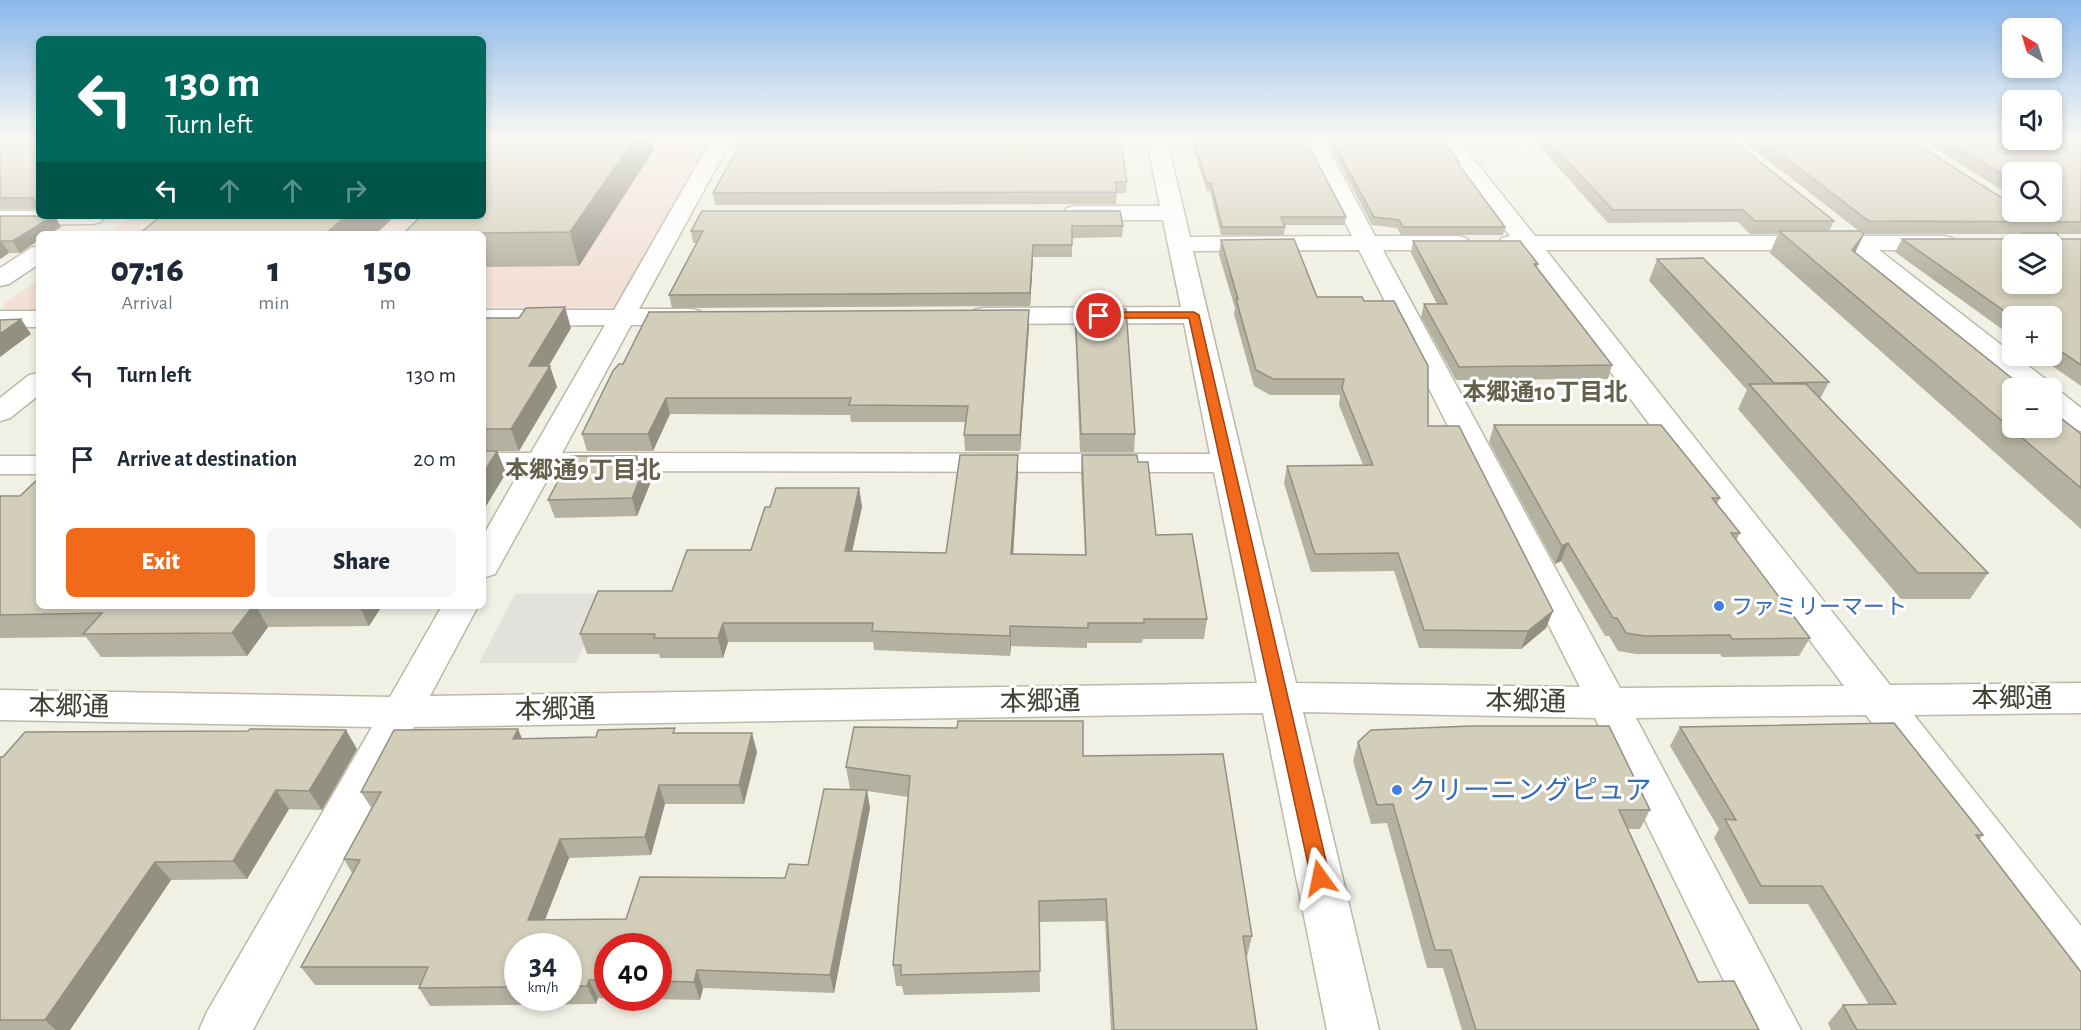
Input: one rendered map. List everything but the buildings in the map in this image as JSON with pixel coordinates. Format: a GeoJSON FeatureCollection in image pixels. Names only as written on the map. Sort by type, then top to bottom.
{"type":"FeatureCollection","features":[{"type":"Feature","properties":{"kind":"street"},"geometry":{"type":"LineString","coordinates":[[486,561],[622,318],[692,214],[704,185]]}},
{"type":"Feature","properties":{"kind":"street"},"geometry":{"type":"LineString","coordinates":[[1165,185],[1181,244],[1194,315],[1353,1030]]}},
{"type":"Feature","properties":{"kind":"street"},"geometry":{"type":"LineString","coordinates":[[1336,185],[1608,702],[1775,1030]]}},
{"type":"Feature","properties":{"kind":"street"},"geometry":{"type":"LineString","coordinates":[[1483,185],[2081,964]]}},
{"type":"Feature","properties":{"kind":"street"},"geometry":{"type":"LineString","coordinates":[[1053,213],[1171,213]]}},
{"type":"Feature","properties":{"kind":"street"},"geometry":{"type":"LineString","coordinates":[[0,218],[36,218]]}},
{"type":"Feature","properties":{"kind":"street"},"geometry":{"type":"LineString","coordinates":[[73,231],[91,219]]}},
{"type":"Feature","properties":{"kind":"street"},"geometry":{"type":"LineString","coordinates":[[1827,220],[2026,378]]}},
{"type":"Feature","properties":{"kind":"street"},"geometry":{"type":"LineString","coordinates":[[1181,244],[1971,243]]}},
{"type":"Feature","properties":{"kind":"street"},"geometry":{"type":"LineString","coordinates":[[0,279],[36,255]]}},
{"type":"Feature","properties":{"kind":"street"},"geometry":{"type":"LineString","coordinates":[[956,316],[1194,315]]}},
{"type":"Feature","properties":{"kind":"street"},"geometry":{"type":"LineString","coordinates":[[486,318],[717,317]]}},
{"type":"Feature","properties":{"kind":"street"},"geometry":{"type":"LineString","coordinates":[[0,319],[36,319]]}},
{"type":"Feature","properties":{"kind":"street"},"geometry":{"type":"LineString","coordinates":[[0,412],[36,383]]}},
{"type":"Feature","properties":{"kind":"street"},"geometry":{"type":"LineString","coordinates":[[2062,407],[2081,422]]}},
{"type":"Feature","properties":{"kind":"street"},"geometry":{"type":"LineString","coordinates":[[486,462],[1228,463]]}},
{"type":"Feature","properties":{"kind":"street"},"geometry":{"type":"LineString","coordinates":[[0,465],[36,465]]}},
{"type":"Feature","properties":{"kind":"street"},"geometry":{"type":"LineString","coordinates":[[225,1030],[458,609]]}},
{"type":"Feature","properties":{"kind":"street","name":"本郷通"},"geometry":{"type":"LineString","coordinates":[[0,705],[401,712],[1280,697],[1608,702],[2081,698]]}},
{"type":"Feature","properties":{"kind":"shaded area"},"geometry":{"type":"Polygon","coordinates":[[[486,185],[692,185],[626,301],[612,307],[486,308],[486,231],[110,231],[128,219],[486,219],[486,185]]]}},
{"type":"Feature","properties":{"kind":"shaded area"},"geometry":{"type":"Polygon","coordinates":[[[36,282],[36,310],[4,311],[4,304],[36,282]]]}},
{"type":"Feature","properties":{"kind":"shaded area"},"geometry":{"type":"Polygon","coordinates":[[[515,594],[606,594],[576,663],[479,663],[515,594]]]}},
{"type":"Feature","properties":{"kind":"place","name":"ファミリーマート"},"geometry":{"type":"Point","coordinates":[1719,606]}},
{"type":"Feature","properties":{"kind":"place","name":"クリーニングピュア"},"geometry":{"type":"Point","coordinates":[1397,790]}},
{"type":"Feature","properties":{"kind":"district","name":"本郷通10丁目北"},"geometry":{"type":"Point","coordinates":[1545,392]}},
{"type":"Feature","properties":{"kind":"district","name":"本郷通9丁目北"},"geometry":{"type":"Point","coordinates":[583,470]}},
{"type":"Feature","properties":{"kind":"route"},"geometry":{"type":"LineString","coordinates":[[1099,316],[1194,315],[1320,878]]}}]}
